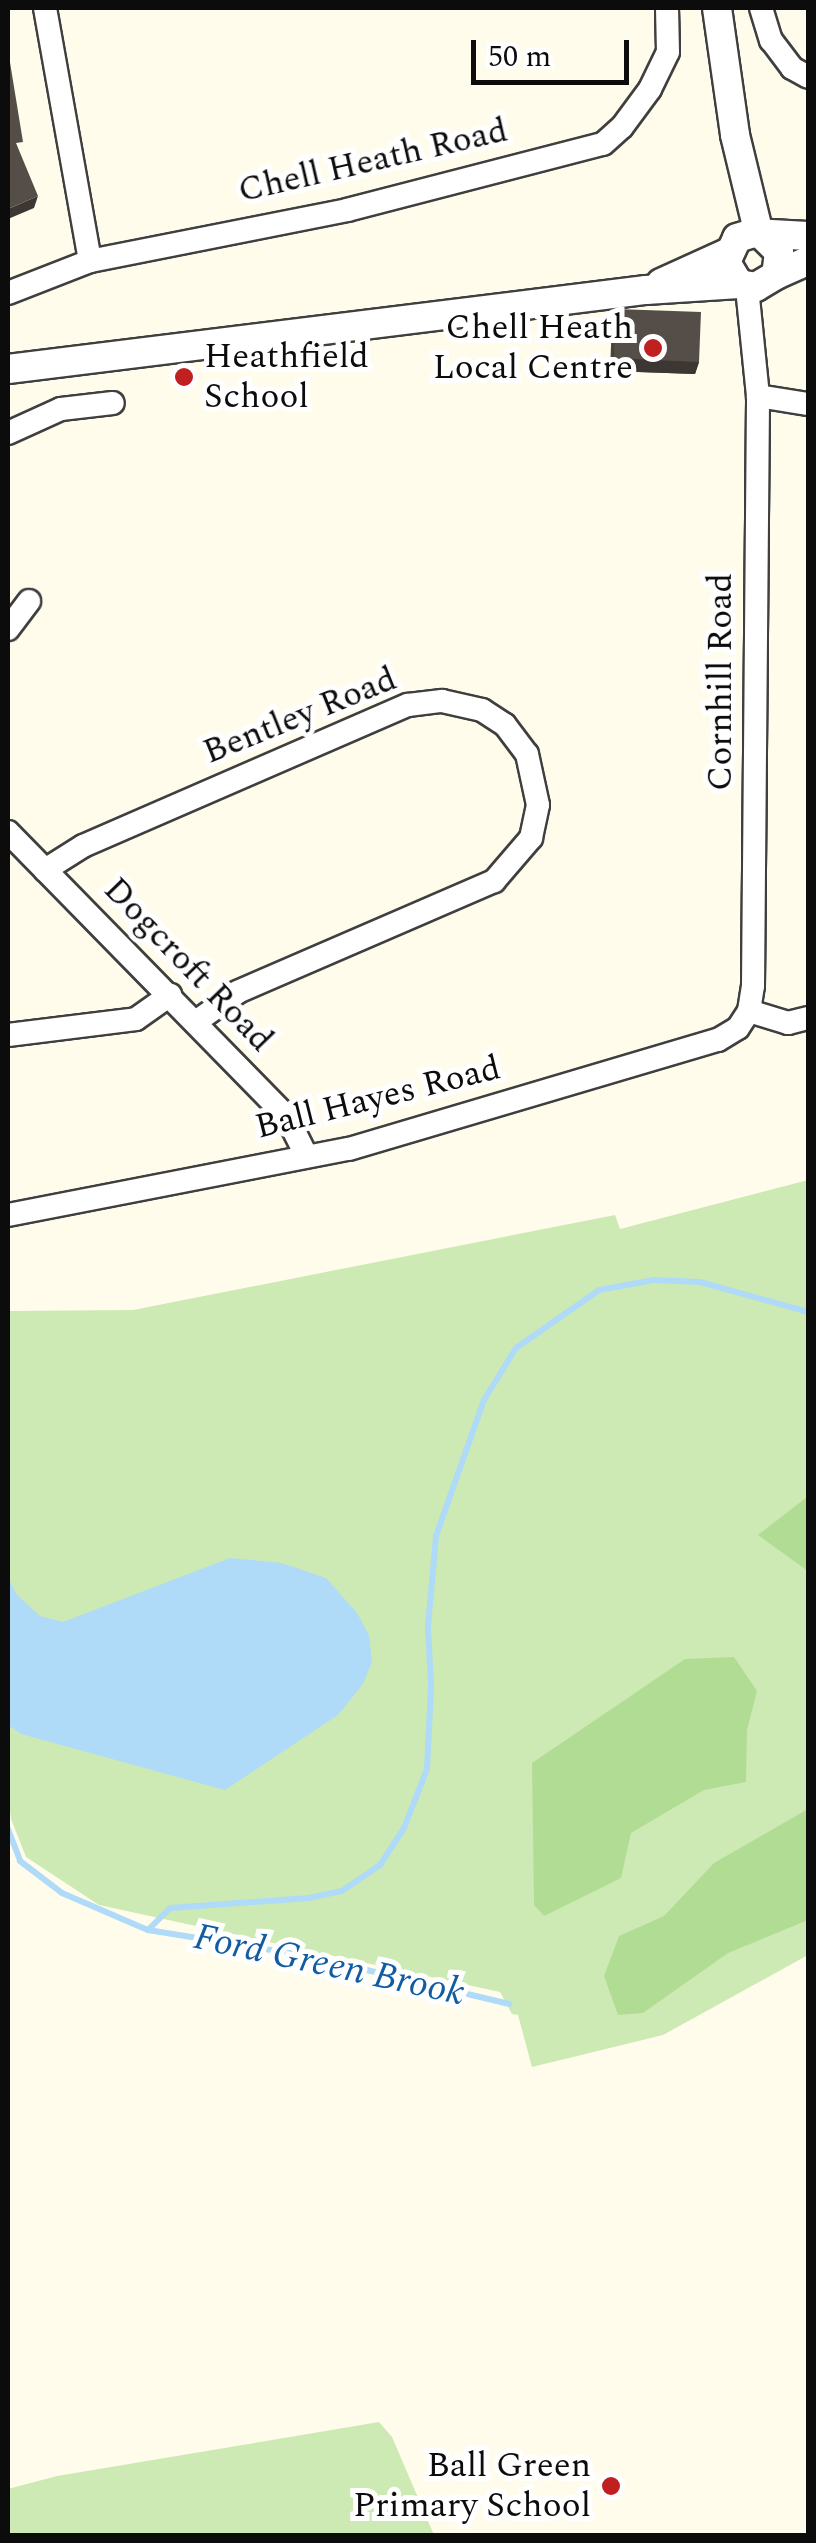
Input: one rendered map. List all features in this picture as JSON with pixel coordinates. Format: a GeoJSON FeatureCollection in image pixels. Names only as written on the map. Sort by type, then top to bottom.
{"type":"FeatureCollection","features":[{"type":"Feature","properties":{"kind":"street"},"geometry":{"type":"LineString","coordinates":[[45,8],[90,261]]}},
{"type":"Feature","properties":{"kind":"street","name":"Chell Heath Road"},"geometry":{"type":"LineString","coordinates":[[8,293],[90,261],[347,210],[602,144],[622,127],[650,89],[668,52],[667,8]]}},
{"type":"Feature","properties":{"kind":"street"},"geometry":{"type":"LineString","coordinates":[[717,8],[735,134],[760,235],[778,252],[757,282]]}},
{"type":"Feature","properties":{"kind":"street"},"geometry":{"type":"LineString","coordinates":[[762,8],[771,40],[792,68],[808,77]]}},
{"type":"Feature","properties":{"kind":"street"},"geometry":{"type":"LineString","coordinates":[[735,134],[728,272],[757,282]]}},
{"type":"Feature","properties":{"kind":"street"},"geometry":{"type":"LineString","coordinates":[[646,290],[729,249],[744,235],[808,236]]}},
{"type":"Feature","properties":{"kind":"street"},"geometry":{"type":"LineString","coordinates":[[8,369],[646,290],[757,282],[808,261]]}},
{"type":"Feature","properties":{"kind":"street","name":"Cornhill Road"},"geometry":{"type":"LineString","coordinates":[[750,1012],[754,986],[757,282]]}},
{"type":"Feature","properties":{"kind":"street"},"geometry":{"type":"LineString","coordinates":[[758,396],[808,404]]}},
{"type":"Feature","properties":{"kind":"street"},"geometry":{"type":"LineString","coordinates":[[8,433],[62,409],[113,403]]}},
{"type":"Feature","properties":{"kind":"street"},"geometry":{"type":"LineString","coordinates":[[8,629],[29,602]]}},
{"type":"Feature","properties":{"kind":"street","name":"Bentley Road"},"geometry":{"type":"LineString","coordinates":[[45,870],[84,846],[408,705],[442,701],[482,710],[504,725],[527,754],[538,805],[531,838],[494,881],[238,992],[197,1021]]}},
{"type":"Feature","properties":{"kind":"street","name":"Dogcroft Road"},"geometry":{"type":"LineString","coordinates":[[8,832],[287,1117],[306,1155]]}},
{"type":"Feature","properties":{"kind":"street"},"geometry":{"type":"LineString","coordinates":[[8,1036],[136,1019],[170,995]]}},
{"type":"Feature","properties":{"kind":"street"},"geometry":{"type":"LineString","coordinates":[[750,1012],[798,1021]]}},
{"type":"Feature","properties":{"kind":"street","name":"Ball Hayes Road"},"geometry":{"type":"LineString","coordinates":[[8,1214],[348,1149],[718,1040],[738,1028],[750,1012]]}},
{"type":"Feature","properties":{"kind":"green space"},"geometry":{"type":"Polygon","coordinates":[[[808,1180],[808,1955],[663,2035],[532,2067],[518,2015],[512,2014],[500,1992],[99,1905],[26,1857],[11,1819],[8,1792],[8,1311],[133,1310],[615,1215],[620,1229],[808,1180]]]}},
{"type":"Feature","properties":{"kind":"green space"},"geometry":{"type":"Polygon","coordinates":[[[808,1497],[808,1571],[758,1535],[808,1497]]]}},
{"type":"Feature","properties":{"kind":"green space"},"geometry":{"type":"Polygon","coordinates":[[[734,1657],[757,1691],[747,1730],[746,1782],[704,1790],[631,1833],[621,1878],[544,1916],[534,1905],[532,1763],[685,1659],[734,1657]]]}},
{"type":"Feature","properties":{"kind":"green space"},"geometry":{"type":"Polygon","coordinates":[[[808,1809],[808,1920],[728,1953],[643,2013],[618,2015],[604,1976],[619,1936],[664,1916],[714,1863],[808,1809]]]}},
{"type":"Feature","properties":{"kind":"green space"},"geometry":{"type":"Polygon","coordinates":[[[379,2422],[392,2437],[434,2535],[8,2535],[8,2489],[57,2476],[379,2422]]]}},
{"type":"Feature","properties":{"kind":"water"},"geometry":{"type":"Polygon","coordinates":[[[230,1558],[282,1563],[326,1578],[357,1613],[369,1635],[372,1662],[363,1684],[338,1715],[225,1790],[21,1734],[8,1725],[8,1577],[17,1595],[40,1616],[63,1622],[230,1558]]]}},
{"type":"Feature","properties":{"kind":"building"},"geometry":{"type":"Polygon","coordinates":[[[8,50],[23,142],[16,143],[38,196],[8,209],[8,50]]]}},
{"type":"Feature","properties":{"kind":"building","name":"Chell Heath Local Centre"},"geometry":{"type":"Polygon","coordinates":[[[616,309],[701,312],[699,362],[614,358],[616,309]]]}},
{"type":"Feature","properties":{"kind":"waterway","name":"Ford Green Brook"},"geometry":{"type":"LineString","coordinates":[[8,1829],[20,1861],[62,1893],[148,1930],[170,1908],[309,1898],[342,1891],[380,1865],[404,1828],[427,1769],[431,1686],[428,1626],[436,1536],[484,1400],[516,1348],[599,1290],[654,1280],[700,1282],[808,1312]]}},
{"type":"Feature","properties":{"kind":"waterway","name":"Ford Green Brook"},"geometry":{"type":"LineString","coordinates":[[148,1930],[308,1956],[509,2004]]}},
{"type":"Feature","properties":{"kind":"place","name":"Chell Heath Local Centre"},"geometry":{"type":"Point","coordinates":[653,348]}},
{"type":"Feature","properties":{"kind":"place","name":"Heathfield School"},"geometry":{"type":"Point","coordinates":[184,377]}},
{"type":"Feature","properties":{"kind":"place","name":"Ball Green Primary School"},"geometry":{"type":"Point","coordinates":[611,2486]}}]}
